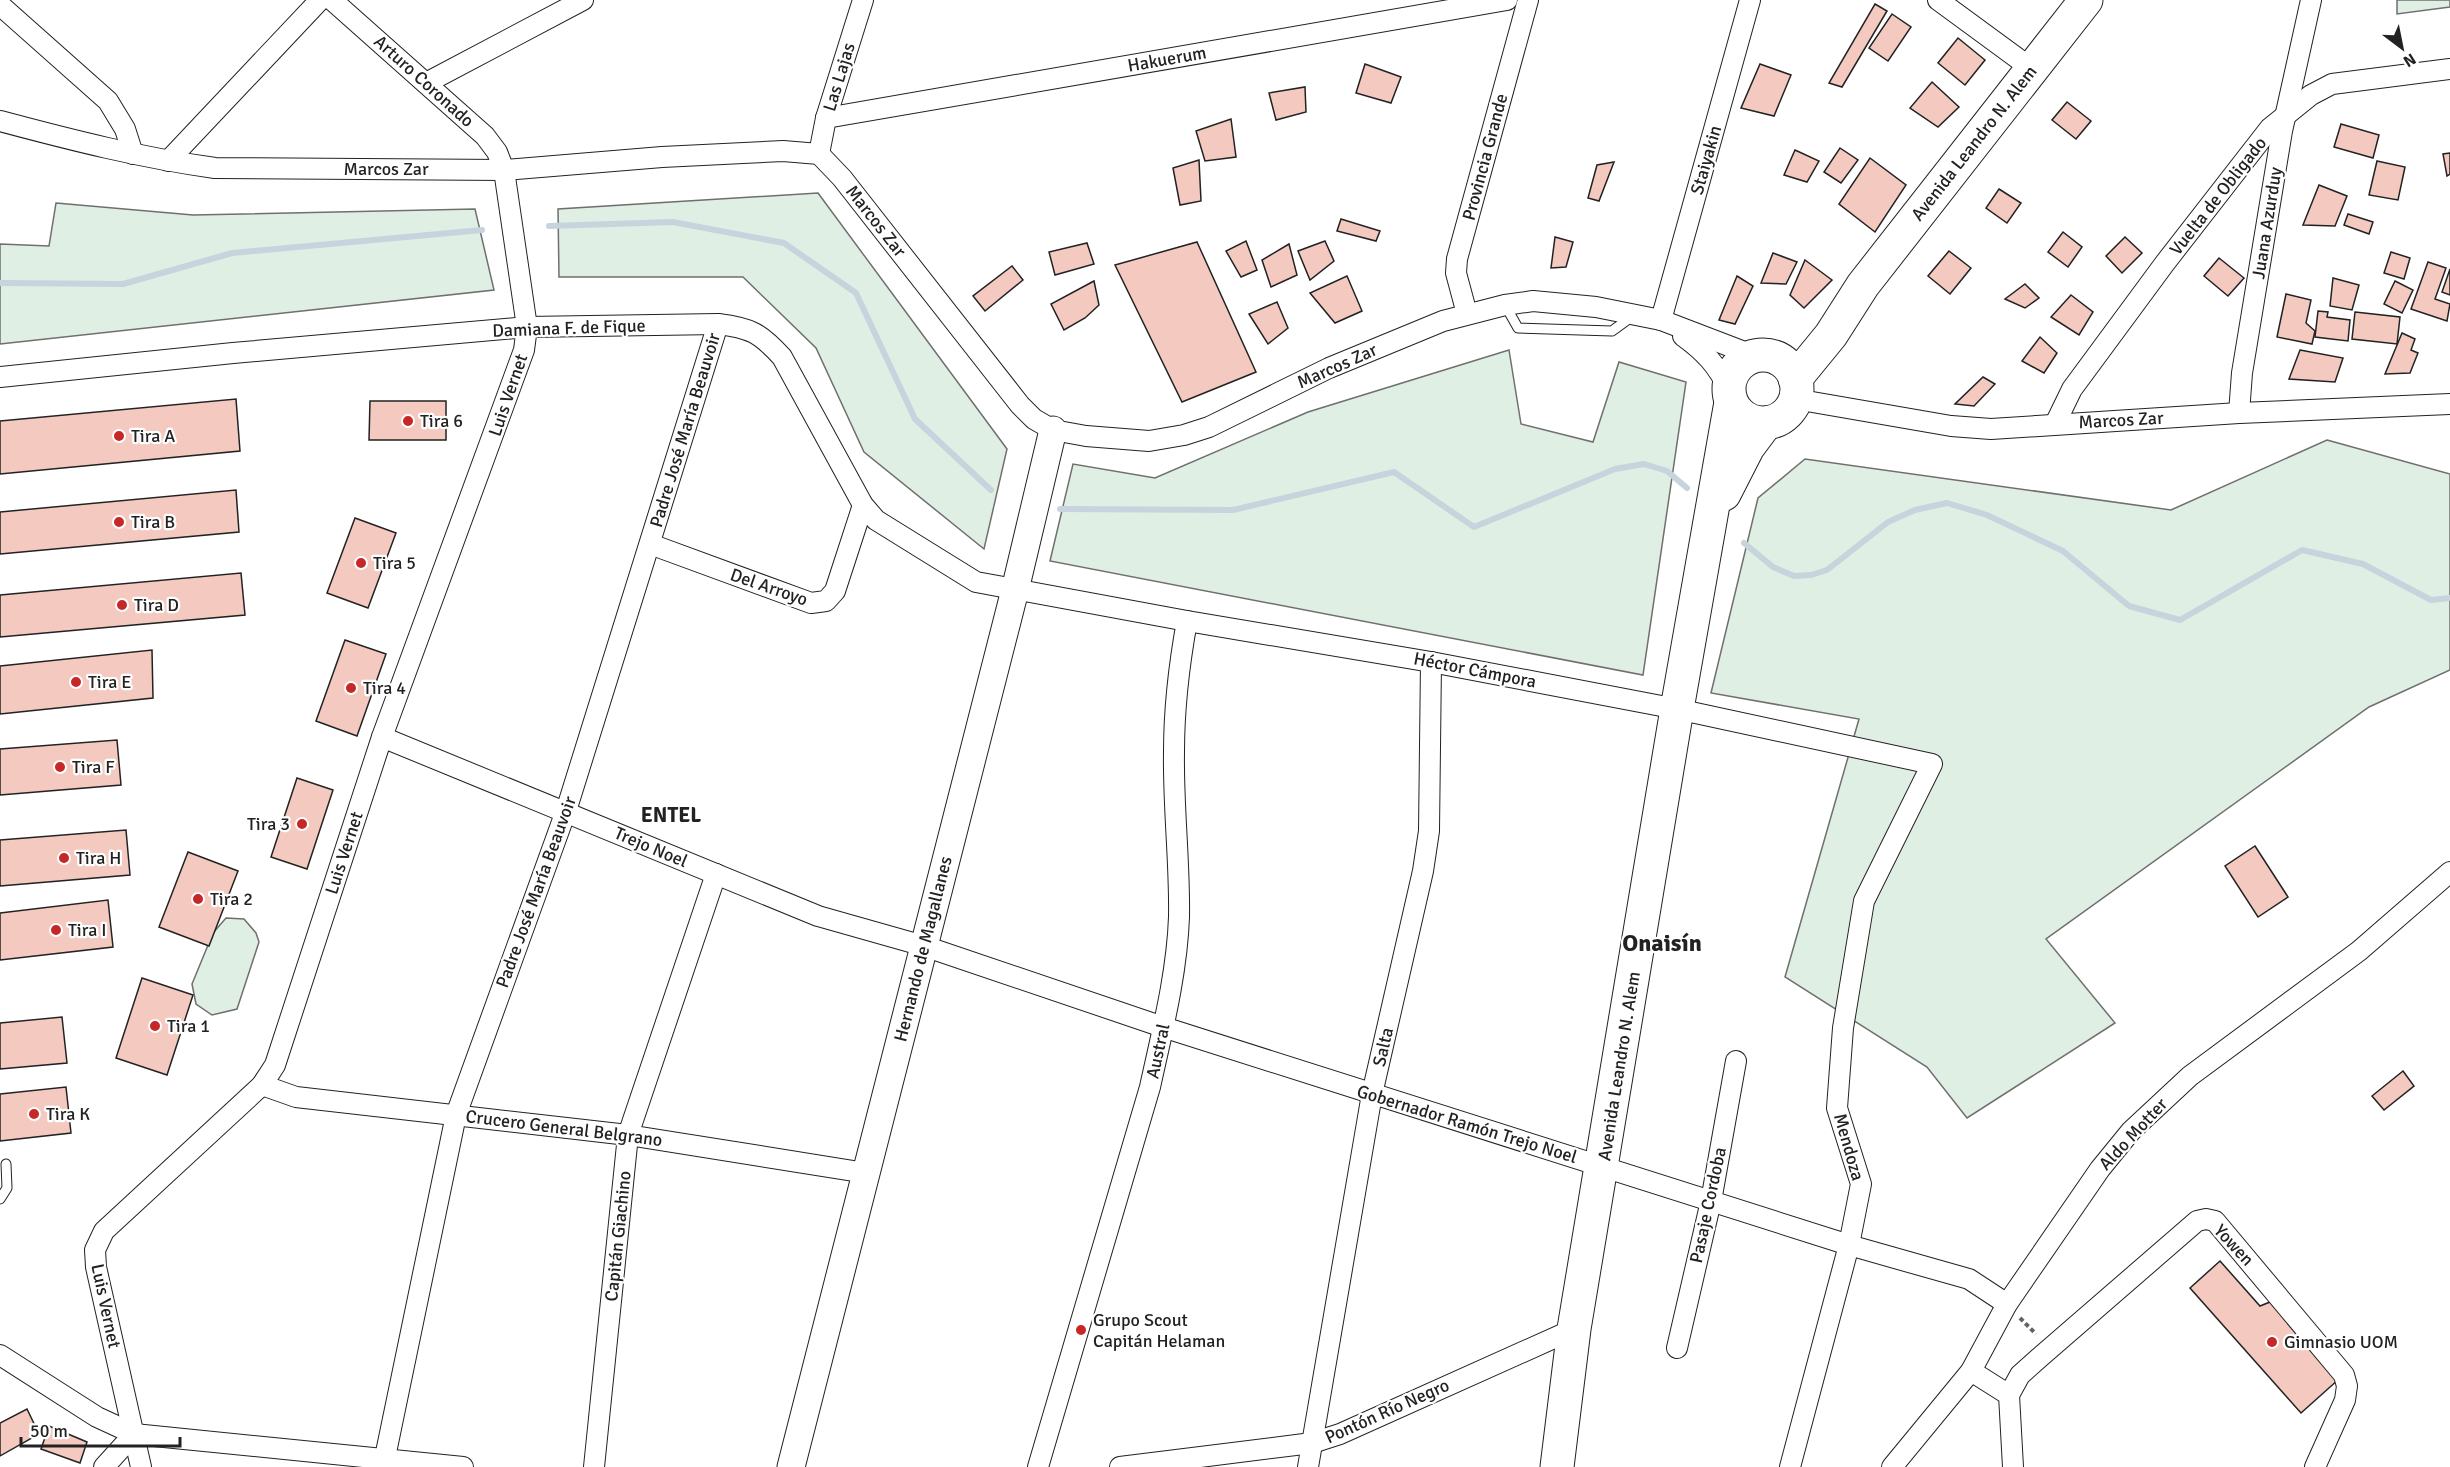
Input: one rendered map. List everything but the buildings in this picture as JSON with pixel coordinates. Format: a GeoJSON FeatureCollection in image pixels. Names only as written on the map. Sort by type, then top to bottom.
{"type":"FeatureCollection","features":[{"type":"Feature","properties":{"kind":"highway","name":"Avenida Leandro N. Alem"},"geometry":{"type":"LineString","coordinates":[[1711,523],[1748,447],[1766,423],[1784,416],[1780,373],[1812,331],[1863,285],[2086,0]]}},
{"type":"Feature","properties":{"kind":"highway","name":"Avenida Leandro N. Alem"},"geometry":{"type":"LineString","coordinates":[[1557,1467],[1574,1329],[1677,709],[1711,523],[1733,373],[1739,366],[1780,373]]}},
{"type":"Feature","properties":{"kind":"highway"},"geometry":{"type":"LineString","coordinates":[[1730,396],[1745,418],[1755,423],[1766,423]]}},
{"type":"Feature","properties":{"kind":"main road","name":"Hernando de Magallanes"},"geometry":{"type":"LineString","coordinates":[[790,1467],[1015,590],[1053,430]]}},
{"type":"Feature","properties":{"kind":"street"},"geometry":{"type":"LineString","coordinates":[[168,161],[320,0]]}},
{"type":"Feature","properties":{"kind":"street","name":"Arturo Coronado"},"geometry":{"type":"LineString","coordinates":[[332,0],[485,136],[497,152],[504,170]]}},
{"type":"Feature","properties":{"kind":"street"},"geometry":{"type":"LineString","coordinates":[[426,83],[583,0]]}},
{"type":"Feature","properties":{"kind":"street","name":"Las Lajas"},"geometry":{"type":"LineString","coordinates":[[819,154],[826,118],[863,0]]}},
{"type":"Feature","properties":{"kind":"street","name":"Hakuerum"},"geometry":{"type":"LineString","coordinates":[[826,118],[1507,0]]}},
{"type":"Feature","properties":{"kind":"street","name":"Provincia Grande"},"geometry":{"type":"LineString","coordinates":[[1467,314],[1456,273],[1457,259],[1528,0]]}},
{"type":"Feature","properties":{"kind":"street","name":"Staiyakin"},"geometry":{"type":"LineString","coordinates":[[1661,320],[1750,0]]}},
{"type":"Feature","properties":{"kind":"street"},"geometry":{"type":"LineString","coordinates":[[1938,0],[2032,69]]}},
{"type":"Feature","properties":{"kind":"street","name":"Juana Azurduy"},"geometry":{"type":"LineString","coordinates":[[2239,413],[2242,373],[2286,114],[2312,0]]}},
{"type":"Feature","properties":{"kind":"street"},"geometry":{"type":"LineString","coordinates":[[0,5],[108,101],[125,129],[133,154]]}},
{"type":"Feature","properties":{"kind":"street","name":"Vuelta de Obligado"},"geometry":{"type":"LineString","coordinates":[[2055,424],[2072,389],[2158,272],[2270,129],[2286,114],[2311,95],[2332,84],[2450,69]]}},
{"type":"Feature","properties":{"kind":"street","name":"Marcos Zar"},"geometry":{"type":"LineString","coordinates":[[0,121],[133,154],[215,168],[504,170],[772,151],[805,151],[819,154],[842,178],[1020,405],[1034,419],[1053,430],[1086,436],[1149,441],[1184,435],[1209,427],[1329,368],[1467,314],[1533,301],[1563,302],[1661,320],[1780,373],[1951,426],[1991,429],[2239,413],[2450,404]]}},
{"type":"Feature","properties":{"kind":"street","name":"Luis Vernet"},"geometry":{"type":"LineString","coordinates":[[141,1467],[96,1267],[95,1250],[104,1231],[262,1085],[275,1065],[382,737],[517,375],[524,350],[527,327],[504,170]]}},
{"type":"Feature","properties":{"kind":"street","name":"Marcos Zar"},"geometry":{"type":"LineString","coordinates":[[1661,320],[1702,349],[1720,370],[1730,396]]}},
{"type":"Feature","properties":{"kind":"street","name":"Damiana F. de Fique"},"geometry":{"type":"LineString","coordinates":[[0,377],[233,353],[527,327],[718,324],[755,331],[767,340],[782,357],[863,505],[876,520],[976,582],[1015,590]]}},
{"type":"Feature","properties":{"kind":"street","name":"Padre José María Beauvoir"},"geometry":{"type":"LineString","coordinates":[[383,1463],[456,1115],[566,811],[718,324]]}},
{"type":"Feature","properties":{"kind":"street","name":"Del Arroyo"},"geometry":{"type":"LineString","coordinates":[[650,544],[811,603],[826,601],[835,591],[863,505]]}},
{"type":"Feature","properties":{"kind":"street","name":"Héctor Cámpora"},"geometry":{"type":"LineString","coordinates":[[1015,590],[1431,662],[1677,709],[1932,764]]}},
{"type":"Feature","properties":{"kind":"street","name":"Austral"},"geometry":{"type":"LineString","coordinates":[[1038,1467],[1150,1087],[1163,1027],[1179,920],[1174,754],[1177,681],[1186,621]]}},
{"type":"Feature","properties":{"kind":"street","name":"Salta"},"geometry":{"type":"LineString","coordinates":[[1308,1467],[1372,1094],[1423,871],[1429,831],[1431,662]]}},
{"type":"Feature","properties":{"kind":"street","name":"Trejo Noel"},"geometry":{"type":"LineString","coordinates":[[382,737],[818,916],[924,946]]}},
{"type":"Feature","properties":{"kind":"street","name":"Mendoza"},"geometry":{"type":"LineString","coordinates":[[1790,1467],[1849,1245],[1861,1184],[1837,1108],[1843,1028],[1864,901],[1932,764]]}},
{"type":"Feature","properties":{"kind":"street","name":"Aldo Motter"},"geometry":{"type":"LineString","coordinates":[[1892,1467],[1971,1371],[2007,1304],[2100,1169],[2131,1131],[2190,1076],[2359,951],[2450,872]]}},
{"type":"Feature","properties":{"kind":"street","name":"Capitán Giachino"},"geometry":{"type":"LineString","coordinates":[[594,1467],[628,1135],[716,874]]}},
{"type":"Feature","properties":{"kind":"street","name":"Gobernador Ramón Trejo Noel"},"geometry":{"type":"LineString","coordinates":[[924,946],[1163,1027],[1372,1094],[1849,1245],[1969,1279],[2007,1304]]}},
{"type":"Feature","properties":{"kind":"street","name":"Pasaje Cordoba"},"geometry":{"type":"LineString","coordinates":[[1677,1348],[1711,1201],[1736,1061]]}},
{"type":"Feature","properties":{"kind":"street","name":"Crucero General Belgrano"},"geometry":{"type":"LineString","coordinates":[[262,1085],[296,1096],[628,1135],[866,1173]]}},
{"type":"Feature","properties":{"kind":"street","name":"Yowen"},"geometry":{"type":"LineString","coordinates":[[2009,1395],[2020,1375],[2197,1221],[2206,1219],[2216,1221],[2344,1375],[2347,1386],[2345,1400],[2315,1467]]}},
{"type":"Feature","properties":{"kind":"street","name":"Pontón Río Negro"},"geometry":{"type":"LineString","coordinates":[[1120,1467],[1212,1461],[1312,1443],[1340,1434],[1574,1329]]}},
{"type":"Feature","properties":{"kind":"street"},"geometry":{"type":"LineString","coordinates":[[0,1355],[97,1417],[134,1434],[383,1463],[463,1467]]}},
{"type":"Feature","properties":{"kind":"street"},"geometry":{"type":"LineString","coordinates":[[1971,1371],[2009,1395],[2013,1467]]}},
{"type":"Feature","properties":{"kind":"street"},"geometry":{"type":"LineString","coordinates":[[104,1467],[134,1434]]}},
{"type":"Feature","properties":{"kind":"lane"},"geometry":{"type":"LineString","coordinates":[[1505,305],[1518,328],[1612,331],[1635,315]]}},
{"type":"Feature","properties":{"kind":"lane"},"geometry":{"type":"LineString","coordinates":[[0,1199],[7,1188],[6,1164]]}},
{"type":"Feature","properties":{"kind":"path"},"geometry":{"type":"LineString","coordinates":[[2007,1304],[2050,1349]]}},
{"type":"Feature","properties":{"kind":"green space"},"geometry":{"type":"Polygon","coordinates":[[[2397,0],[2450,0],[2450,7],[2397,14],[2397,0]]]}},
{"type":"Feature","properties":{"kind":"green space"},"geometry":{"type":"Polygon","coordinates":[[[818,193],[1007,449],[984,549],[864,452],[816,348],[743,277],[559,277],[558,209],[818,193]]]}},
{"type":"Feature","properties":{"kind":"green space"},"geometry":{"type":"Polygon","coordinates":[[[56,203],[193,215],[475,209],[494,290],[0,344],[0,244],[49,246],[56,203]]]}},
{"type":"Feature","properties":{"kind":"green space"},"geometry":{"type":"Polygon","coordinates":[[[1509,350],[1521,424],[1593,442],[1619,362],[1686,382],[1643,675],[1050,561],[1073,464],[1155,478],[1308,412],[1509,350]]]}},
{"type":"Feature","properties":{"kind":"green space"},"geometry":{"type":"Polygon","coordinates":[[[2327,440],[2450,474],[2450,670],[2369,707],[2046,939],[2115,1023],[1967,1118],[1927,1067],[1785,977],[1859,719],[1711,693],[1758,498],[1805,459],[2171,510],[2327,440]]]}},
{"type":"Feature","properties":{"kind":"green space"},"geometry":{"type":"Polygon","coordinates":[[[226,918],[244,919],[256,933],[259,942],[237,1009],[212,1015],[196,1004],[192,984],[213,933],[226,918]]]}},
{"type":"Feature","properties":{"kind":"waterway"},"geometry":{"type":"LineString","coordinates":[[549,226],[673,222],[784,243],[856,293],[915,419],[991,490]]}},
{"type":"Feature","properties":{"kind":"waterway"},"geometry":{"type":"LineString","coordinates":[[0,283],[123,284],[232,253],[482,230]]}},
{"type":"Feature","properties":{"kind":"waterway"},"geometry":{"type":"LineString","coordinates":[[1060,509],[1233,510],[1394,472],[1474,527],[1615,469],[1644,464],[1667,471],[1687,488]]}},
{"type":"Feature","properties":{"kind":"waterway"},"geometry":{"type":"LineString","coordinates":[[1744,543],[1773,567],[1794,576],[1811,575],[1827,570],[1888,522],[1915,510],[1947,503],[1987,515],[2063,551],[2129,606],[2180,620],[2302,550],[2363,564],[2431,600],[2450,598]]}},
{"type":"Feature","properties":{"kind":"place","name":"Tira 6"},"geometry":{"type":"Point","coordinates":[408,421]}},
{"type":"Feature","properties":{"kind":"place","name":"Tira A"},"geometry":{"type":"Point","coordinates":[119,436]}},
{"type":"Feature","properties":{"kind":"place","name":"Tira B"},"geometry":{"type":"Point","coordinates":[119,522]}},
{"type":"Feature","properties":{"kind":"place","name":"Tira 5"},"geometry":{"type":"Point","coordinates":[361,563]}},
{"type":"Feature","properties":{"kind":"place","name":"Tira D"},"geometry":{"type":"Point","coordinates":[122,605]}},
{"type":"Feature","properties":{"kind":"place","name":"Tira E"},"geometry":{"type":"Point","coordinates":[76,682]}},
{"type":"Feature","properties":{"kind":"place","name":"Tira 4"},"geometry":{"type":"Point","coordinates":[351,688]}},
{"type":"Feature","properties":{"kind":"place","name":"Tira F"},"geometry":{"type":"Point","coordinates":[60,767]}},
{"type":"Feature","properties":{"kind":"place","name":"Tira 3"},"geometry":{"type":"Point","coordinates":[302,824]}},
{"type":"Feature","properties":{"kind":"place","name":"Tira H"},"geometry":{"type":"Point","coordinates":[64,858]}},
{"type":"Feature","properties":{"kind":"place","name":"Tira 2"},"geometry":{"type":"Point","coordinates":[198,899]}},
{"type":"Feature","properties":{"kind":"place","name":"Tira I"},"geometry":{"type":"Point","coordinates":[56,930]}},
{"type":"Feature","properties":{"kind":"place","name":"Tira 1"},"geometry":{"type":"Point","coordinates":[155,1026]}},
{"type":"Feature","properties":{"kind":"place","name":"Tira K"},"geometry":{"type":"Point","coordinates":[34,1114]}},
{"type":"Feature","properties":{"kind":"place","name":"Grupo Scout Capitán Helaman"},"geometry":{"type":"Point","coordinates":[1081,1330]}},
{"type":"Feature","properties":{"kind":"place","name":"Gimnasio UOM"},"geometry":{"type":"Point","coordinates":[2272,1342]}},
{"type":"Feature","properties":{"kind":"district","name":"ENTEL"},"geometry":{"type":"Point","coordinates":[671,815]}},
{"type":"Feature","properties":{"kind":"district","name":"Onaisín"},"geometry":{"type":"Point","coordinates":[1662,943]}}]}
